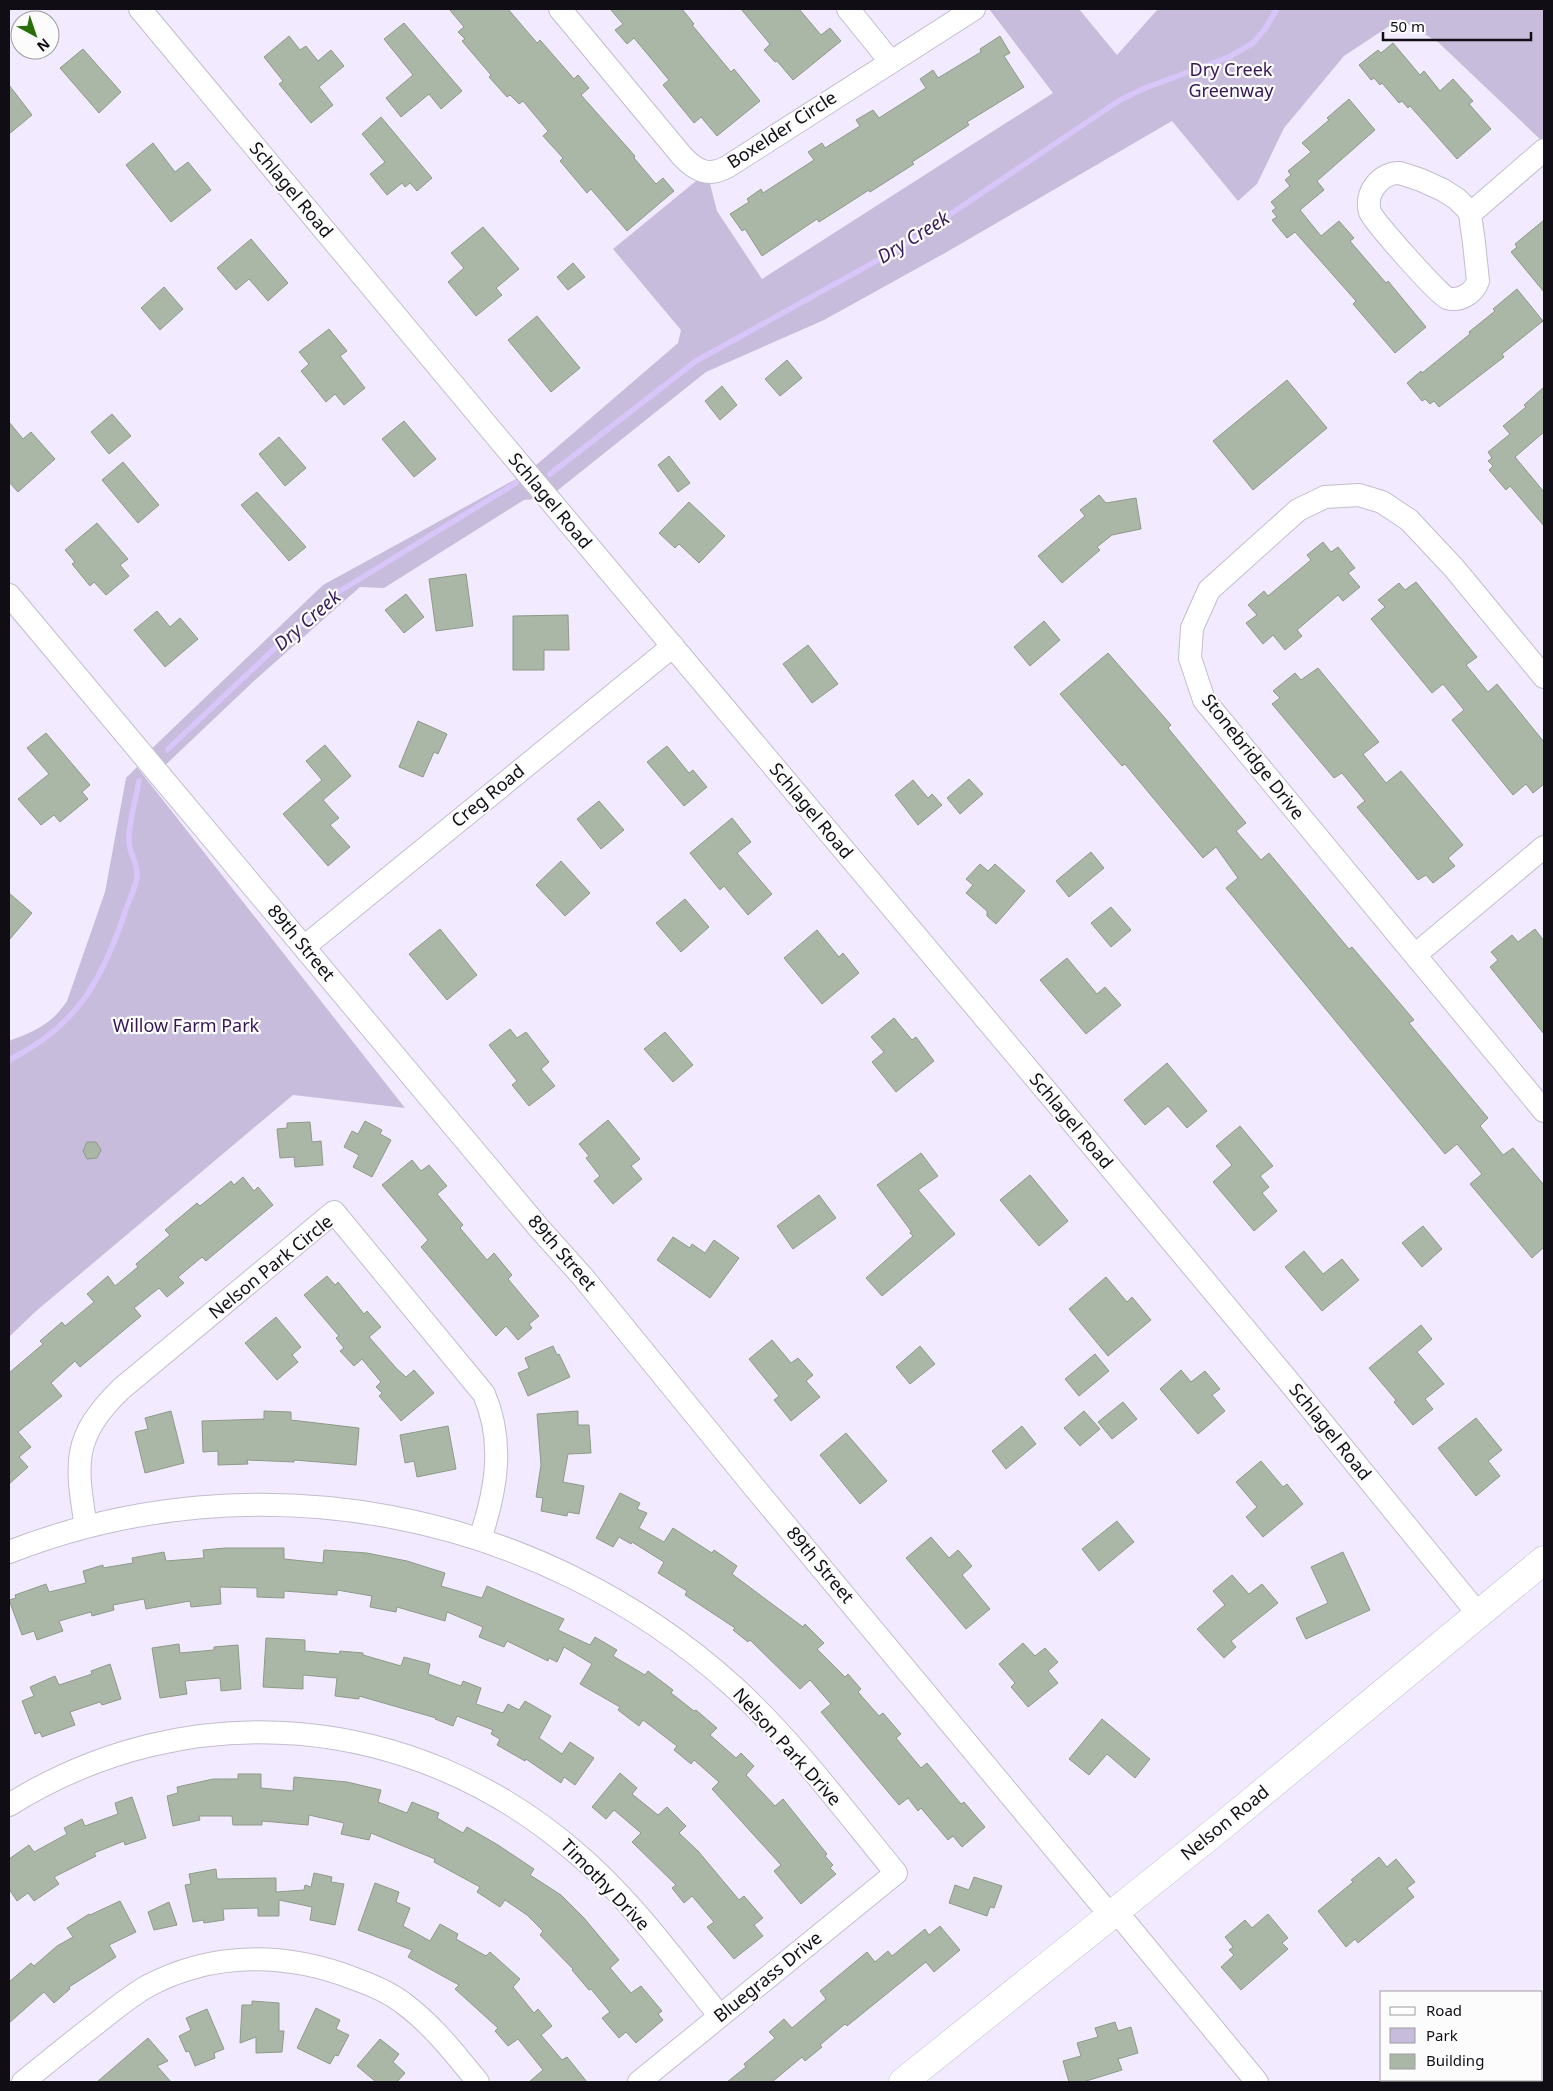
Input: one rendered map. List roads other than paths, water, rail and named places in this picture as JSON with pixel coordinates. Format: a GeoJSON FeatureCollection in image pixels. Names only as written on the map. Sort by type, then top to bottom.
{"type":"FeatureCollection","features":[{"type":"Feature","properties":{"kind":"main road","name":"Nelson Road"},"geometry":{"type":"LineString","coordinates":[[903,2082],[1113,1913],[1544,1560]]}},
{"type":"Feature","properties":{"kind":"street","name":"Schlagel Road"},"geometry":{"type":"LineString","coordinates":[[140,9],[1290,1383],[1479,1614]]}},
{"type":"Feature","properties":{"kind":"street","name":"Boxelder Circle"},"geometry":{"type":"LineString","coordinates":[[560,9],[682,156],[692,167],[707,172],[723,168],[974,9]]}},
{"type":"Feature","properties":{"kind":"street"},"geometry":{"type":"LineString","coordinates":[[848,9],[890,61]]}},
{"type":"Feature","properties":{"kind":"street"},"geometry":{"type":"LineString","coordinates":[[1470,214],[1544,150]]}},
{"type":"Feature","properties":{"kind":"street"},"geometry":{"type":"LineString","coordinates":[[1400,173],[1420,180],[1456,198],[1470,214],[1478,280],[1470,293],[1459,298],[1449,298],[1442,295],[1425,278],[1373,217],[1370,210],[1370,199],[1373,189],[1380,179],[1391,174],[1400,173]]}},
{"type":"Feature","properties":{"kind":"street","name":"Stonebridge Drive"},"geometry":{"type":"LineString","coordinates":[[1544,677],[1454,568],[1409,520],[1382,502],[1359,495],[1325,497],[1298,510],[1209,590],[1192,628],[1190,658],[1204,700],[1544,1111]]}},
{"type":"Feature","properties":{"kind":"street","name":"89th Street"},"geometry":{"type":"LineString","coordinates":[[9,595],[539,1228],[582,1276],[754,1487],[1257,2082]]}},
{"type":"Feature","properties":{"kind":"street","name":"Creg Road"},"geometry":{"type":"LineString","coordinates":[[304,947],[673,646]]}},
{"type":"Feature","properties":{"kind":"street"},"geometry":{"type":"LineString","coordinates":[[1415,955],[1544,847]]}},
{"type":"Feature","properties":{"kind":"street","name":"Nelson Park Circle"},"geometry":{"type":"LineString","coordinates":[[86,1527],[79,1466],[86,1438],[101,1410],[121,1389],[334,1212],[484,1394],[491,1415],[496,1468],[492,1503],[480,1539]]}},
{"type":"Feature","properties":{"kind":"street","name":"Nelson Park Drive"},"geometry":{"type":"LineString","coordinates":[[9,1552],[86,1527],[143,1515],[200,1507],[243,1504],[334,1508],[390,1516],[480,1539],[551,1568],[615,1600],[656,1626],[709,1666],[747,1700],[785,1740],[896,1873]]}},
{"type":"Feature","properties":{"kind":"street","name":"Timothy Drive"},"geometry":{"type":"LineString","coordinates":[[9,1805],[53,1780],[95,1762],[155,1745],[207,1735],[256,1732],[285,1733],[338,1738],[382,1747],[421,1760],[471,1782],[514,1806],[556,1836],[584,1859],[625,1901],[720,2016]]}},
{"type":"Feature","properties":{"kind":"street","name":"Bluegrass Drive"},"geometry":{"type":"LineString","coordinates":[[639,2082],[896,1873]]}},
{"type":"Feature","properties":{"kind":"street"},"geometry":{"type":"LineString","coordinates":[[23,2082],[125,2000],[148,1986],[198,1966],[251,1958],[292,1961],[319,1966],[367,1983],[389,1994],[411,2009],[429,2025],[478,2082]]}},
{"type":"Feature","properties":{"kind":"waterway","name":"Dry Creek"},"geometry":{"type":"LineString","coordinates":[[550,474],[696,361],[900,248],[1120,100],[1145,88],[1229,57],[1253,43],[1265,29],[1277,9]]}},
{"type":"Feature","properties":{"kind":"waterway","name":"Dry Creek"},"geometry":{"type":"LineString","coordinates":[[168,749],[327,599],[516,483]]}},
{"type":"Feature","properties":{"kind":"waterway","name":"Dry Creek"},"geometry":{"type":"LineString","coordinates":[[9,1060],[52,1033],[68,1018],[83,1001],[106,962],[137,879],[135,862],[129,846],[129,835],[139,781]]}},
{"type":"Feature","properties":{"kind":"park label","name":"Dry Creek Greenway"},"geometry":{"type":"Point","coordinates":[1231,80]}},
{"type":"Feature","properties":{"kind":"park label","name":"Willow Farm Park"},"geometry":{"type":"Point","coordinates":[186,1026]}}]}
